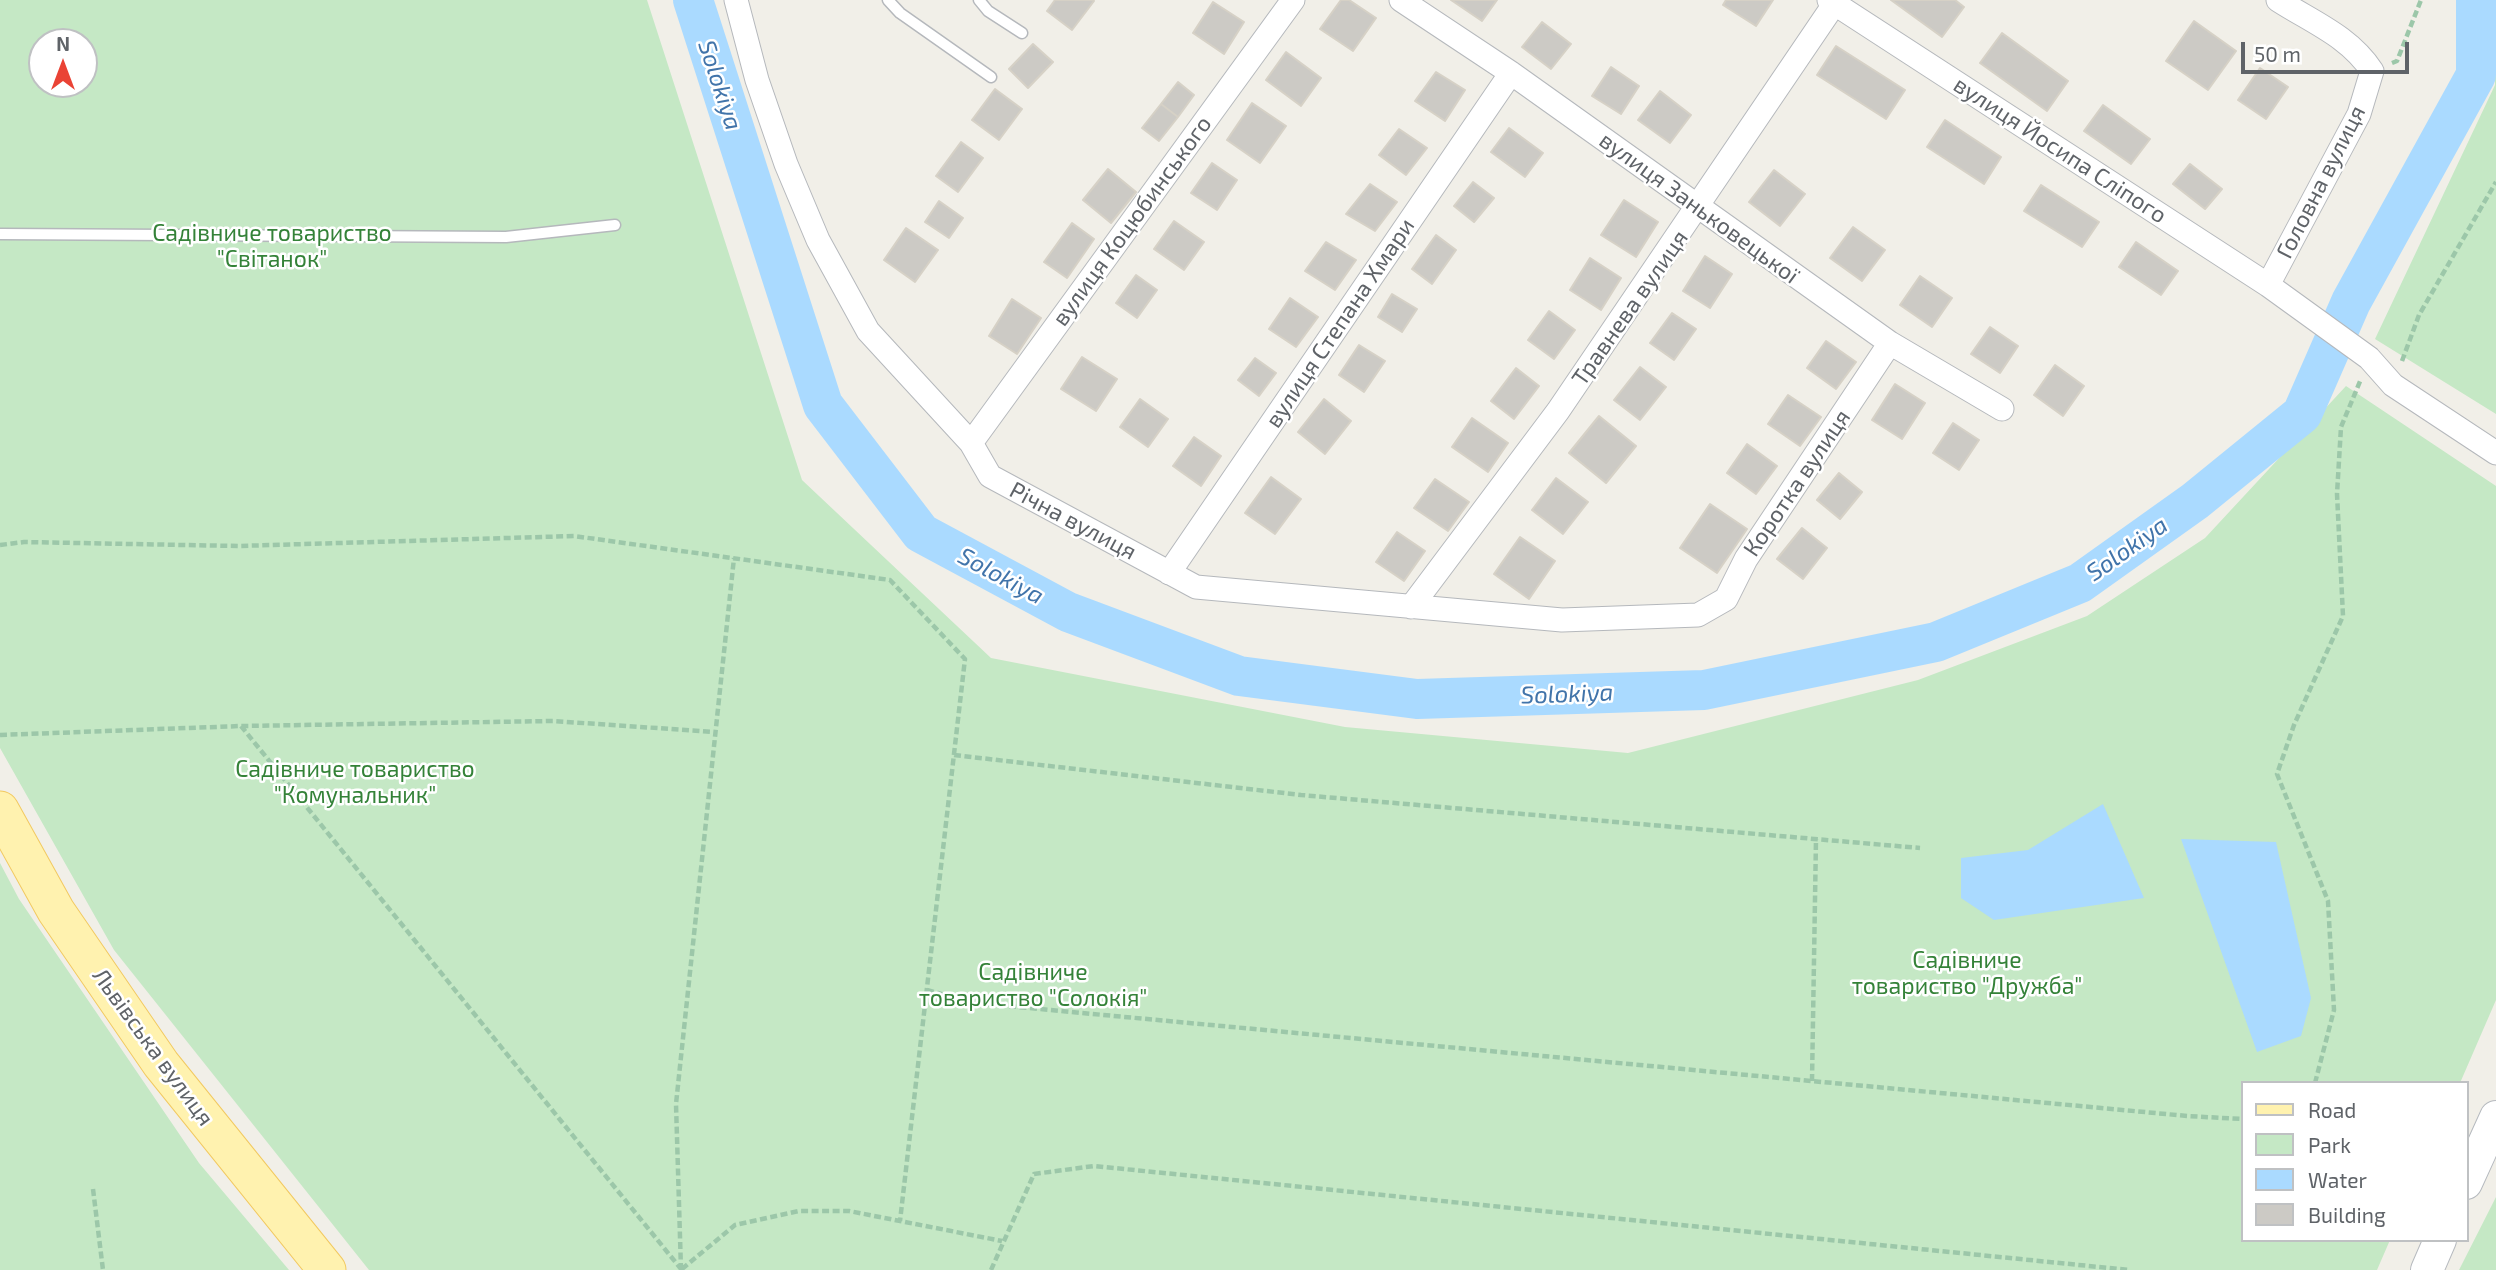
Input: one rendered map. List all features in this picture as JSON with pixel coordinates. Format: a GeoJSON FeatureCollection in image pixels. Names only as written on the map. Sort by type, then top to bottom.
{"type":"FeatureCollection","features":[{"type":"Feature","properties":{"kind":"main road","name":"Львівська вулиця"},"geometry":{"type":"LineString","coordinates":[[0,810],[57,911],[161,1064],[327,1270]]}},
{"type":"Feature","properties":{"kind":"main road"},"geometry":{"type":"LineString","coordinates":[[2468,1179],[2496,1117]]}},
{"type":"Feature","properties":{"kind":"main road"},"geometry":{"type":"LineString","coordinates":[[2427,1270],[2439,1242]]}},
{"type":"Feature","properties":{"kind":"street","name":"Річна вулиця"},"geometry":{"type":"LineString","coordinates":[[736,0],[757,80],[818,240],[867,331],[971,443],[990,476],[1196,587],[1562,620],[1698,615]]}},
{"type":"Feature","properties":{"kind":"street","name":"вулиця Коцюбинського"},"geometry":{"type":"LineString","coordinates":[[971,443],[1293,0]]}},
{"type":"Feature","properties":{"kind":"street","name":"вулиця Заньковецької"},"geometry":{"type":"LineString","coordinates":[[1401,0],[1511,73],[1890,344],[2002,409]]}},
{"type":"Feature","properties":{"kind":"street"},"geometry":{"type":"LineString","coordinates":[[2278,0],[2336,34],[2359,52],[2372,71]]}},
{"type":"Feature","properties":{"kind":"street","name":"Травнева вулиця"},"geometry":{"type":"LineString","coordinates":[[1411,607],[1558,411],[1699,208],[1834,1]]}},
{"type":"Feature","properties":{"kind":"street","name":"вулиця Йосипа Сліпого"},"geometry":{"type":"LineString","coordinates":[[1834,1],[2268,285],[2364,355],[2393,385],[2496,453]]}},
{"type":"Feature","properties":{"kind":"street","name":"Головна вулиця"},"geometry":{"type":"LineString","coordinates":[[2268,285],[2359,114],[2372,71]]}},
{"type":"Feature","properties":{"kind":"street","name":"вулиця Степана Хмари"},"geometry":{"type":"LineString","coordinates":[[1170,573],[1511,73]]}},
{"type":"Feature","properties":{"kind":"street","name":"Коротка вулиця"},"geometry":{"type":"LineString","coordinates":[[1698,615],[1726,598],[1745,559],[1890,344]]}},
{"type":"Feature","properties":{"kind":"lane"},"geometry":{"type":"LineString","coordinates":[[888,0],[900,13],[991,77]]}},
{"type":"Feature","properties":{"kind":"lane"},"geometry":{"type":"LineString","coordinates":[[979,0],[988,11],[1022,33]]}},
{"type":"Feature","properties":{"kind":"lane"},"geometry":{"type":"LineString","coordinates":[[0,234],[506,237],[615,225]]}},
{"type":"Feature","properties":{"kind":"path"},"geometry":{"type":"LineString","coordinates":[[2372,71],[2397,61],[2421,0]]}},
{"type":"Feature","properties":{"kind":"path"},"geometry":{"type":"LineString","coordinates":[[2393,385],[2419,315],[2496,182]]}},
{"type":"Feature","properties":{"kind":"path"},"geometry":{"type":"LineString","coordinates":[[2316,1081],[2334,1010],[2328,901],[2277,774],[2294,725],[2343,616],[2337,494],[2341,426],[2364,355]]}},
{"type":"Feature","properties":{"kind":"path"},"geometry":{"type":"LineString","coordinates":[[0,545],[24,542],[238,546],[574,536],[890,580],[965,659],[900,1222]]}},
{"type":"Feature","properties":{"kind":"path"},"geometry":{"type":"LineString","coordinates":[[681,1270],[676,1104],[734,558]]}},
{"type":"Feature","properties":{"kind":"path"},"geometry":{"type":"LineString","coordinates":[[0,736],[241,726],[553,721],[715,732]]}},
{"type":"Feature","properties":{"kind":"path"},"geometry":{"type":"LineString","coordinates":[[241,726],[681,1270]]}},
{"type":"Feature","properties":{"kind":"path"},"geometry":{"type":"LineString","coordinates":[[954,755],[1301,795],[1920,848]]}},
{"type":"Feature","properties":{"kind":"path"},"geometry":{"type":"LineString","coordinates":[[1812,1082],[1816,839]]}},
{"type":"Feature","properties":{"kind":"path"},"geometry":{"type":"LineString","coordinates":[[927,990],[975,1003],[1812,1082],[2240,1119]]}},
{"type":"Feature","properties":{"kind":"path"},"geometry":{"type":"LineString","coordinates":[[991,1270],[1034,1174],[1094,1166],[2129,1270]]}},
{"type":"Feature","properties":{"kind":"path"},"geometry":{"type":"LineString","coordinates":[[93,1189],[103,1270]]}},
{"type":"Feature","properties":{"kind":"path"},"geometry":{"type":"LineString","coordinates":[[681,1270],[735,1225],[799,1211],[849,1211],[1002,1241]]}},
{"type":"Feature","properties":{"kind":"green space"},"geometry":{"type":"Polygon","coordinates":[[[0,0],[647,0],[802,480],[991,658],[1345,727],[1628,753],[1918,680],[2087,616],[2205,538],[2346,386],[2496,486],[2496,1000],[2461,1081],[2240,1081],[2240,1242],[2389,1242],[2377,1270],[369,1270],[114,950],[0,748],[0,0]]]}},
{"type":"Feature","properties":{"kind":"green space"},"geometry":{"type":"Polygon","coordinates":[[[2496,0],[2496,414],[2375,339],[2495,85],[2496,0]]]}},
{"type":"Feature","properties":{"kind":"green space"},"geometry":{"type":"Polygon","coordinates":[[[0,863],[19,899],[199,1163],[289,1270],[0,1270],[0,863]]]}},
{"type":"Feature","properties":{"kind":"green space"},"geometry":{"type":"Polygon","coordinates":[[[2496,1197],[2496,1270],[2459,1270],[2496,1197]]]}},
{"type":"Feature","properties":{"kind":"water"},"geometry":{"type":"Polygon","coordinates":[[[2103,804],[2144,898],[1994,920],[1961,898],[1961,858],[2028,850],[2103,804]]]}},
{"type":"Feature","properties":{"kind":"water"},"geometry":{"type":"Polygon","coordinates":[[[2181,839],[2276,842],[2311,998],[2301,1036],[2257,1052],[2181,839]]]}},
{"type":"Feature","properties":{"kind":"building"},"geometry":{"type":"Polygon","coordinates":[[[1055,0],[1094,1],[1072,30],[1047,11],[1055,0]]]}},
{"type":"Feature","properties":{"kind":"building"},"geometry":{"type":"Polygon","coordinates":[[[1341,0],[1349,0],[1376,18],[1353,51],[1320,29],[1341,0]]]}},
{"type":"Feature","properties":{"kind":"building"},"geometry":{"type":"Polygon","coordinates":[[[1451,0],[1497,0],[1482,21],[1451,0]]]}},
{"type":"Feature","properties":{"kind":"building"},"geometry":{"type":"Polygon","coordinates":[[[1726,0],[1773,0],[1756,26],[1723,5],[1726,0]]]}},
{"type":"Feature","properties":{"kind":"building"},"geometry":{"type":"Polygon","coordinates":[[[1891,0],[1955,0],[1964,7],[1942,37],[1891,0]]]}},
{"type":"Feature","properties":{"kind":"building"},"geometry":{"type":"Polygon","coordinates":[[[1213,2],[1244,22],[1224,54],[1193,33],[1213,2]]]}},
{"type":"Feature","properties":{"kind":"building"},"geometry":{"type":"Polygon","coordinates":[[[2194,21],[2236,51],[2208,90],[2166,61],[2194,21]]]}},
{"type":"Feature","properties":{"kind":"building"},"geometry":{"type":"Polygon","coordinates":[[[1542,22],[1571,44],[1551,69],[1522,47],[1542,22]]]}},
{"type":"Feature","properties":{"kind":"building"},"geometry":{"type":"Polygon","coordinates":[[[2002,33],[2068,81],[2047,111],[1980,63],[2002,33]]]}},
{"type":"Feature","properties":{"kind":"building"},"geometry":{"type":"Polygon","coordinates":[[[1033,44],[1053,62],[1028,88],[1009,69],[1033,44]]]}},
{"type":"Feature","properties":{"kind":"building"},"geometry":{"type":"Polygon","coordinates":[[[1836,46],[1905,90],[1886,119],[1817,75],[1836,46]]]}},
{"type":"Feature","properties":{"kind":"building"},"geometry":{"type":"Polygon","coordinates":[[[1286,52],[1321,78],[1301,106],[1266,80],[1286,52]]]}},
{"type":"Feature","properties":{"kind":"building"},"geometry":{"type":"Polygon","coordinates":[[[1611,67],[1639,86],[1621,114],[1592,96],[1611,67]]]}},
{"type":"Feature","properties":{"kind":"building"},"geometry":{"type":"Polygon","coordinates":[[[2260,68],[2288,87],[2266,119],[2238,100],[2260,68]]]}},
{"type":"Feature","properties":{"kind":"building"},"geometry":{"type":"Polygon","coordinates":[[[1436,72],[1465,90],[1445,121],[1415,101],[1436,72]]]}},
{"type":"Feature","properties":{"kind":"building"},"geometry":{"type":"Polygon","coordinates":[[[1178,82],[1194,95],[1178,117],[1161,104],[1178,82]]]}},
{"type":"Feature","properties":{"kind":"building"},"geometry":{"type":"Polygon","coordinates":[[[995,89],[1022,109],[999,140],[972,120],[995,89]]]}},
{"type":"Feature","properties":{"kind":"building"},"geometry":{"type":"Polygon","coordinates":[[[1660,91],[1691,115],[1670,143],[1638,120],[1660,91]]]}},
{"type":"Feature","properties":{"kind":"building"},"geometry":{"type":"Polygon","coordinates":[[[1252,103],[1286,126],[1260,163],[1227,140],[1252,103]]]}},
{"type":"Feature","properties":{"kind":"building"},"geometry":{"type":"Polygon","coordinates":[[[1161,104],[1178,117],[1159,141],[1142,128],[1161,104]]]}},
{"type":"Feature","properties":{"kind":"building"},"geometry":{"type":"Polygon","coordinates":[[[2103,105],[2150,139],[2131,164],[2084,131],[2103,105]]]}},
{"type":"Feature","properties":{"kind":"building"},"geometry":{"type":"Polygon","coordinates":[[[1945,120],[2001,157],[1984,184],[1927,147],[1945,120]]]}},
{"type":"Feature","properties":{"kind":"building"},"geometry":{"type":"Polygon","coordinates":[[[1509,128],[1543,153],[1525,177],[1491,152],[1509,128]]]}},
{"type":"Feature","properties":{"kind":"building"},"geometry":{"type":"Polygon","coordinates":[[[1399,129],[1427,148],[1406,175],[1379,155],[1399,129]]]}},
{"type":"Feature","properties":{"kind":"building"},"geometry":{"type":"Polygon","coordinates":[[[961,142],[983,158],[958,192],[936,176],[961,142]]]}},
{"type":"Feature","properties":{"kind":"building"},"geometry":{"type":"Polygon","coordinates":[[[1212,163],[1237,180],[1217,210],[1191,193],[1212,163]]]}},
{"type":"Feature","properties":{"kind":"building"},"geometry":{"type":"Polygon","coordinates":[[[2190,164],[2222,189],[2205,209],[2173,184],[2190,164]]]}},
{"type":"Feature","properties":{"kind":"building"},"geometry":{"type":"Polygon","coordinates":[[[1108,169],[1136,192],[1111,223],[1083,200],[1108,169]]]}},
{"type":"Feature","properties":{"kind":"building"},"geometry":{"type":"Polygon","coordinates":[[[1774,170],[1805,194],[1780,226],[1749,202],[1774,170]]]}},
{"type":"Feature","properties":{"kind":"building"},"geometry":{"type":"Polygon","coordinates":[[[1473,182],[1494,198],[1474,222],[1454,206],[1473,182]]]}},
{"type":"Feature","properties":{"kind":"building"},"geometry":{"type":"Polygon","coordinates":[[[1370,184],[1397,202],[1375,231],[1346,214],[1370,184]]]}},
{"type":"Feature","properties":{"kind":"building"},"geometry":{"type":"Polygon","coordinates":[[[2041,185],[2099,222],[2082,247],[2024,211],[2041,185]]]}},
{"type":"Feature","properties":{"kind":"building"},"geometry":{"type":"Polygon","coordinates":[[[1624,200],[1658,222],[1636,257],[1601,235],[1624,200]]]}},
{"type":"Feature","properties":{"kind":"building"},"geometry":{"type":"Polygon","coordinates":[[[939,201],[963,218],[949,238],[925,222],[939,201]]]}},
{"type":"Feature","properties":{"kind":"building"},"geometry":{"type":"Polygon","coordinates":[[[1174,221],[1204,242],[1184,270],[1154,249],[1174,221]]]}},
{"type":"Feature","properties":{"kind":"building"},"geometry":{"type":"Polygon","coordinates":[[[1072,223],[1094,239],[1067,278],[1044,262],[1072,223]]]}},
{"type":"Feature","properties":{"kind":"building"},"geometry":{"type":"Polygon","coordinates":[[[1853,227],[1885,250],[1862,281],[1830,258],[1853,227]]]}},
{"type":"Feature","properties":{"kind":"building"},"geometry":{"type":"Polygon","coordinates":[[[906,228],[938,250],[915,282],[884,260],[906,228]]]}},
{"type":"Feature","properties":{"kind":"building"},"geometry":{"type":"Polygon","coordinates":[[[1436,235],[1456,250],[1432,284],[1412,269],[1436,235]]]}},
{"type":"Feature","properties":{"kind":"building"},"geometry":{"type":"Polygon","coordinates":[[[1326,242],[1356,260],[1335,290],[1305,271],[1326,242]]]}},
{"type":"Feature","properties":{"kind":"building"},"geometry":{"type":"Polygon","coordinates":[[[2136,242],[2178,271],[2161,295],[2119,267],[2136,242]]]}},
{"type":"Feature","properties":{"kind":"building"},"geometry":{"type":"Polygon","coordinates":[[[1705,256],[1732,274],[1710,308],[1683,291],[1705,256]]]}},
{"type":"Feature","properties":{"kind":"building"},"geometry":{"type":"Polygon","coordinates":[[[1590,258],[1621,278],[1601,310],[1570,290],[1590,258]]]}},
{"type":"Feature","properties":{"kind":"building"},"geometry":{"type":"Polygon","coordinates":[[[1136,275],[1157,290],[1137,318],[1116,303],[1136,275]]]}},
{"type":"Feature","properties":{"kind":"building"},"geometry":{"type":"Polygon","coordinates":[[[1920,276],[1952,298],[1932,327],[1900,305],[1920,276]]]}},
{"type":"Feature","properties":{"kind":"building"},"geometry":{"type":"Polygon","coordinates":[[[1392,294],[1417,309],[1402,332],[1378,317],[1392,294]]]}},
{"type":"Feature","properties":{"kind":"building"},"geometry":{"type":"Polygon","coordinates":[[[1290,298],[1318,317],[1296,347],[1269,329],[1290,298]]]}},
{"type":"Feature","properties":{"kind":"building"},"geometry":{"type":"Polygon","coordinates":[[[1012,299],[1041,318],[1017,354],[989,336],[1012,299]]]}},
{"type":"Feature","properties":{"kind":"building"},"geometry":{"type":"Polygon","coordinates":[[[1549,311],[1575,330],[1554,359],[1528,340],[1549,311]]]}},
{"type":"Feature","properties":{"kind":"building"},"geometry":{"type":"Polygon","coordinates":[[[1672,313],[1696,329],[1674,360],[1650,343],[1672,313]]]}},
{"type":"Feature","properties":{"kind":"building"},"geometry":{"type":"Polygon","coordinates":[[[1990,327],[2018,346],[2000,373],[1971,354],[1990,327]]]}},
{"type":"Feature","properties":{"kind":"building"},"geometry":{"type":"Polygon","coordinates":[[[1826,341],[1856,362],[1836,389],[1807,368],[1826,341]]]}},
{"type":"Feature","properties":{"kind":"building"},"geometry":{"type":"Polygon","coordinates":[[[1359,345],[1385,361],[1364,392],[1339,375],[1359,345]]]}},
{"type":"Feature","properties":{"kind":"building"},"geometry":{"type":"Polygon","coordinates":[[[1082,357],[1117,379],[1096,411],[1061,389],[1082,357]]]}},
{"type":"Feature","properties":{"kind":"building"},"geometry":{"type":"Polygon","coordinates":[[[1255,358],[1276,373],[1259,396],[1238,380],[1255,358]]]}},
{"type":"Feature","properties":{"kind":"building"},"geometry":{"type":"Polygon","coordinates":[[[2055,365],[2084,386],[2063,416],[2034,395],[2055,365]]]}},
{"type":"Feature","properties":{"kind":"building"},"geometry":{"type":"Polygon","coordinates":[[[1640,367],[1666,387],[1640,420],[1614,400],[1640,367]]]}},
{"type":"Feature","properties":{"kind":"building"},"geometry":{"type":"Polygon","coordinates":[[[1516,368],[1539,386],[1514,419],[1491,401],[1516,368]]]}},
{"type":"Feature","properties":{"kind":"building"},"geometry":{"type":"Polygon","coordinates":[[[1895,384],[1925,403],[1902,439],[1872,420],[1895,384]]]}},
{"type":"Feature","properties":{"kind":"building"},"geometry":{"type":"Polygon","coordinates":[[[1788,395],[1821,417],[1800,446],[1768,424],[1788,395]]]}},
{"type":"Feature","properties":{"kind":"building"},"geometry":{"type":"Polygon","coordinates":[[[1140,399],[1168,419],[1148,447],[1120,427],[1140,399]]]}},
{"type":"Feature","properties":{"kind":"building"},"geometry":{"type":"Polygon","coordinates":[[[1324,399],[1351,421],[1325,454],[1298,432],[1324,399]]]}},
{"type":"Feature","properties":{"kind":"building"},"geometry":{"type":"Polygon","coordinates":[[[1599,416],[1636,446],[1606,483],[1569,453],[1599,416]]]}},
{"type":"Feature","properties":{"kind":"building"},"geometry":{"type":"Polygon","coordinates":[[[1472,418],[1508,443],[1488,472],[1452,447],[1472,418]]]}},
{"type":"Feature","properties":{"kind":"building"},"geometry":{"type":"Polygon","coordinates":[[[1953,423],[1979,440],[1959,470],[1933,453],[1953,423]]]}},
{"type":"Feature","properties":{"kind":"building"},"geometry":{"type":"Polygon","coordinates":[[[1194,437],[1221,456],[1201,486],[1173,466],[1194,437]]]}},
{"type":"Feature","properties":{"kind":"building"},"geometry":{"type":"Polygon","coordinates":[[[1747,444],[1777,466],[1756,494],[1727,473],[1747,444]]]}},
{"type":"Feature","properties":{"kind":"building"},"geometry":{"type":"Polygon","coordinates":[[[1839,473],[1862,492],[1840,519],[1817,500],[1839,473]]]}},
{"type":"Feature","properties":{"kind":"building"},"geometry":{"type":"Polygon","coordinates":[[[1271,477],[1301,499],[1275,534],[1245,513],[1271,477]]]}},
{"type":"Feature","properties":{"kind":"building"},"geometry":{"type":"Polygon","coordinates":[[[1556,478],[1588,502],[1563,534],[1532,510],[1556,478]]]}},
{"type":"Feature","properties":{"kind":"building"},"geometry":{"type":"Polygon","coordinates":[[[1435,479],[1469,502],[1448,531],[1414,508],[1435,479]]]}},
{"type":"Feature","properties":{"kind":"building"},"geometry":{"type":"Polygon","coordinates":[[[1710,504],[1747,529],[1717,573],[1680,548],[1710,504]]]}},
{"type":"Feature","properties":{"kind":"building"},"geometry":{"type":"Polygon","coordinates":[[[1802,528],[1827,548],[1803,579],[1777,559],[1802,528]]]}},
{"type":"Feature","properties":{"kind":"building"},"geometry":{"type":"Polygon","coordinates":[[[1397,532],[1425,551],[1404,581],[1376,562],[1397,532]]]}},
{"type":"Feature","properties":{"kind":"building"},"geometry":{"type":"Polygon","coordinates":[[[1520,537],[1555,561],[1529,599],[1494,574],[1520,537]]]}},
{"type":"Feature","properties":{"kind":"waterway","name":"Solokiya"},"geometry":{"type":"LineString","coordinates":[[693,0],[823,405],[921,533],[1068,612],[1239,676],[1417,699],[1704,690],[1936,642],[2080,583],[2195,501],[2302,414],[2351,302],[2476,75],[2476,0]]}},
{"type":"Feature","properties":{"kind":"park label","name":"Садівниче товариство \"Світанок\""},"geometry":{"type":"Point","coordinates":[272,246]}},
{"type":"Feature","properties":{"kind":"park label","name":"Садівниче товариство \"Комунальник\""},"geometry":{"type":"Point","coordinates":[355,782]}},
{"type":"Feature","properties":{"kind":"park label","name":"Садівниче товариство \"Дружба\""},"geometry":{"type":"Point","coordinates":[1967,973]}},
{"type":"Feature","properties":{"kind":"park label","name":"Садівниче товариство \"Солокія\""},"geometry":{"type":"Point","coordinates":[1033,985]}}]}
